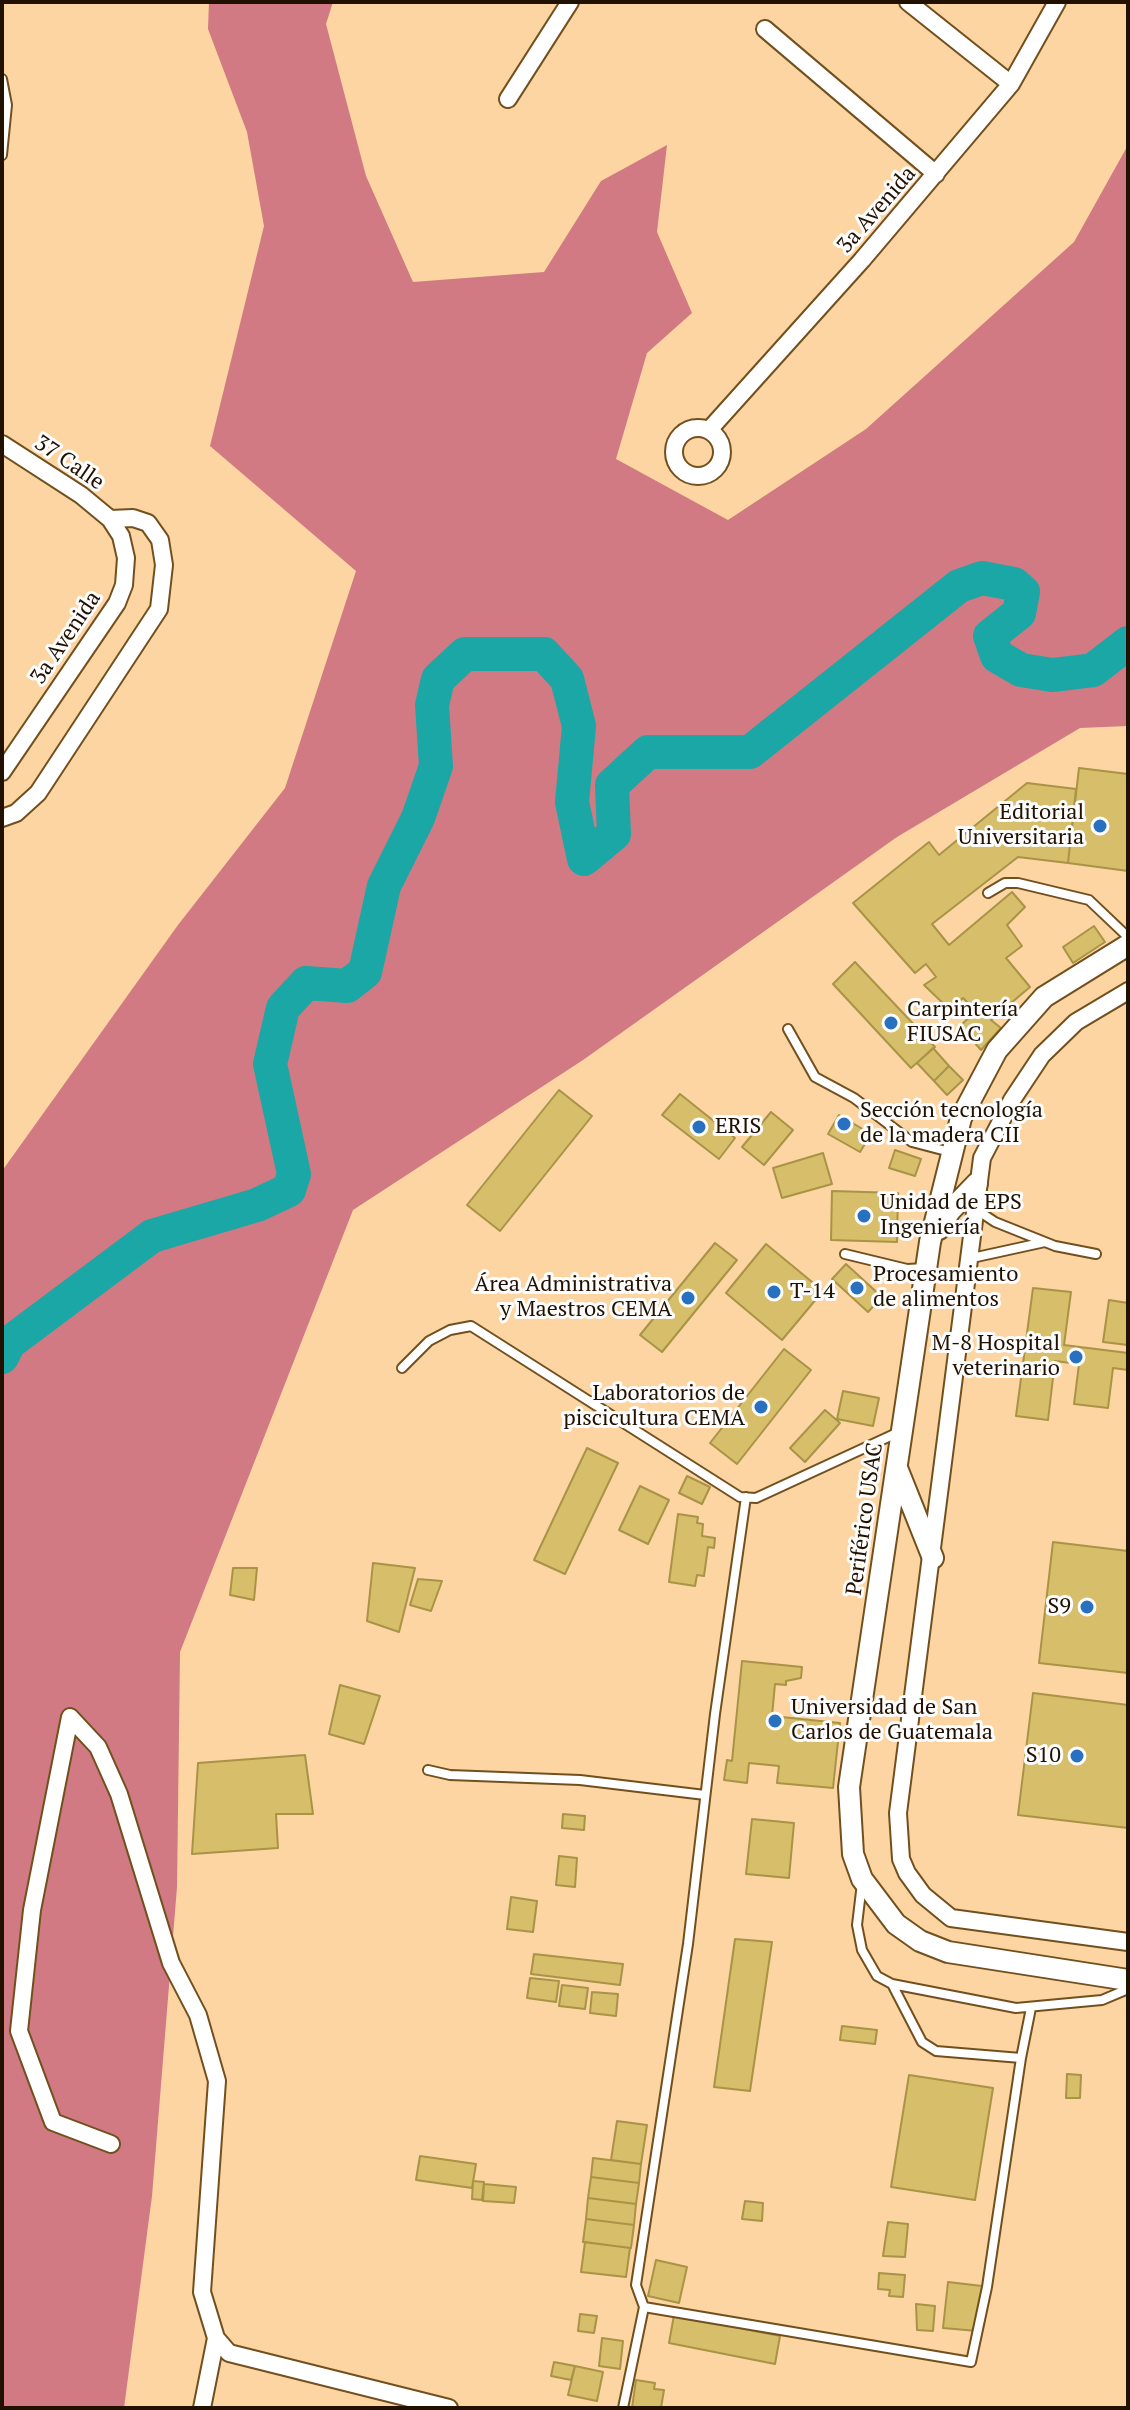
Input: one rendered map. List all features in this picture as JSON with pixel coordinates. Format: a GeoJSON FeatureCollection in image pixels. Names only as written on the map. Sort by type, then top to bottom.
{"type":"FeatureCollection","features":[{"type":"Feature","properties":{"kind":"street"},"geometry":{"type":"LineString","coordinates":[[508,99],[570,2]]}},
{"type":"Feature","properties":{"kind":"street"},"geometry":{"type":"LineString","coordinates":[[908,2],[1011,84]]}},
{"type":"Feature","properties":{"kind":"street","name":"3a Avenida"},"geometry":{"type":"LineString","coordinates":[[709,430],[936,174],[1011,84],[1057,2]]}},
{"type":"Feature","properties":{"kind":"street"},"geometry":{"type":"LineString","coordinates":[[765,29],[936,174]]}},
{"type":"Feature","properties":{"kind":"street","name":"37 Calle"},"geometry":{"type":"LineString","coordinates":[[2,444],[81,495],[110,519]]}},
{"type":"Feature","properties":{"kind":"street"},"geometry":{"type":"LineString","coordinates":[[2,818],[16,813],[38,793],[159,609],[164,565],[160,540],[148,523],[133,518],[110,519]]}},
{"type":"Feature","properties":{"kind":"street","name":"3a Avenida"},"geometry":{"type":"LineString","coordinates":[[2,772],[117,603],[124,585],[126,558],[121,536],[110,519]]}},
{"type":"Feature","properties":{"kind":"street","name":"Periférico USAC"},"geometry":{"type":"LineString","coordinates":[[1128,945],[1044,997],[1018,1024],[977,1082],[950,1152],[930,1242],[849,1787],[853,1854],[862,1879],[896,1924],[920,1941],[948,1952],[1128,1980]]}},
{"type":"Feature","properties":{"kind":"street"},"geometry":{"type":"LineString","coordinates":[[1128,991],[1076,1022],[1042,1055],[1012,1100],[982,1158],[977,1183],[972,1258],[898,1813],[901,1859],[907,1873],[923,1895],[951,1918],[1128,1941]]}},
{"type":"Feature","properties":{"kind":"street"},"geometry":{"type":"LineString","coordinates":[[930,1242],[950,1211],[977,1183]]}},
{"type":"Feature","properties":{"kind":"street"},"geometry":{"type":"LineString","coordinates":[[897,1468],[933,1558]]}},
{"type":"Feature","properties":{"kind":"street"},"geometry":{"type":"LineString","coordinates":[[111,2144],[53,2122],[19,2031],[32,1910],[70,1717],[98,1747],[119,1794],[171,1963],[198,2015],[217,2081],[202,2292],[216,2338],[229,2353],[449,2408]]}},
{"type":"Feature","properties":{"kind":"street"},"geometry":{"type":"LineString","coordinates":[[202,2408],[216,2338]]}},
{"type":"Feature","properties":{"kind":"lane"},"geometry":{"type":"LineString","coordinates":[[2,79],[7,105],[2,155]]}},
{"type":"Feature","properties":{"kind":"lane"},"geometry":{"type":"LineString","coordinates":[[988,893],[1005,883],[1018,883],[1089,900],[1128,937]]}},
{"type":"Feature","properties":{"kind":"lane"},"geometry":{"type":"LineString","coordinates":[[788,1029],[815,1077],[854,1098],[912,1142],[950,1152]]}},
{"type":"Feature","properties":{"kind":"lane"},"geometry":{"type":"LineString","coordinates":[[977,1210],[995,1222],[1045,1242],[1096,1254]]}},
{"type":"Feature","properties":{"kind":"lane"},"geometry":{"type":"LineString","coordinates":[[972,1258],[989,1251],[1045,1242]]}},
{"type":"Feature","properties":{"kind":"lane"},"geometry":{"type":"LineString","coordinates":[[845,1254],[907,1269],[926,1268]]}},
{"type":"Feature","properties":{"kind":"lane"},"geometry":{"type":"LineString","coordinates":[[402,1368],[429,1341],[450,1330],[471,1326],[740,1497],[756,1498],[903,1430]]}},
{"type":"Feature","properties":{"kind":"lane"},"geometry":{"type":"LineString","coordinates":[[623,2408],[644,2307],[636,2285],[688,1944],[746,1497]]}},
{"type":"Feature","properties":{"kind":"lane"},"geometry":{"type":"LineString","coordinates":[[428,1770],[450,1775],[580,1780],[705,1795]]}},
{"type":"Feature","properties":{"kind":"lane"},"geometry":{"type":"LineString","coordinates":[[862,1879],[857,1925],[862,1950],[877,1976],[892,1984],[1031,2008],[1102,2000],[1128,1989]]}},
{"type":"Feature","properties":{"kind":"lane"},"geometry":{"type":"LineString","coordinates":[[892,1984],[922,2042],[936,2051],[1021,2058]]}},
{"type":"Feature","properties":{"kind":"lane"},"geometry":{"type":"LineString","coordinates":[[644,2307],[971,2362],[987,2287],[1031,2008]]}},
{"type":"Feature","properties":{"kind":"shaded area"},"geometry":{"type":"Polygon","coordinates":[[[209,2],[333,2],[326,24],[366,176],[413,282],[544,272],[601,181],[667,145],[657,232],[692,313],[647,353],[616,459],[728,520],[866,429],[1074,242],[1128,145],[1128,726],[1080,728],[897,837],[583,1060],[353,1210],[180,1652],[177,1887],[152,2196],[124,2408],[2,2408],[2,1171],[178,925],[285,788],[356,571],[210,446],[264,226],[247,132],[208,29],[209,2]]]}},
{"type":"Feature","properties":{"kind":"building","name":"Editorial Universitaria"},"geometry":{"type":"Polygon","coordinates":[[[1079,768],[1128,774],[1128,871],[1068,863],[1079,768]]]}},
{"type":"Feature","properties":{"kind":"building"},"geometry":{"type":"Polygon","coordinates":[[[1027,783],[1076,789],[1068,863],[1018,857],[932,924],[949,945],[1012,892],[1025,907],[1007,925],[1022,946],[1006,958],[1030,987],[991,1020],[1001,1028],[981,1050],[960,1026],[976,1011],[963,998],[950,1010],[924,985],[936,977],[926,964],[915,973],[853,903],[929,842],[939,855],[1027,783]]]}},
{"type":"Feature","properties":{"kind":"building"},"geometry":{"type":"Polygon","coordinates":[[[1094,926],[1105,942],[1073,963],[1063,947],[1094,926]]]}},
{"type":"Feature","properties":{"kind":"building","name":"Carpintería FIUSAC"},"geometry":{"type":"Polygon","coordinates":[[[855,962],[935,1047],[911,1068],[833,984],[855,962]]]}},
{"type":"Feature","properties":{"kind":"building"},"geometry":{"type":"Polygon","coordinates":[[[933,1048],[949,1066],[934,1081],[917,1063],[933,1048]]]}},
{"type":"Feature","properties":{"kind":"building"},"geometry":{"type":"Polygon","coordinates":[[[949,1066],[963,1080],[947,1095],[934,1081],[949,1066]]]}},
{"type":"Feature","properties":{"kind":"building"},"geometry":{"type":"Polygon","coordinates":[[[559,1090],[592,1116],[500,1231],[467,1205],[559,1090]]]}},
{"type":"Feature","properties":{"kind":"building","name":"ERIS"},"geometry":{"type":"Polygon","coordinates":[[[680,1094],[735,1138],[719,1159],[662,1115],[680,1094]]]}},
{"type":"Feature","properties":{"kind":"building"},"geometry":{"type":"Polygon","coordinates":[[[771,1112],[793,1130],[764,1165],[742,1147],[771,1112]]]}},
{"type":"Feature","properties":{"kind":"building","name":"Sección tecnología de la madera CII"},"geometry":{"type":"Polygon","coordinates":[[[839,1115],[871,1134],[860,1152],[828,1134],[839,1115]]]}},
{"type":"Feature","properties":{"kind":"building"},"geometry":{"type":"Polygon","coordinates":[[[895,1150],[921,1159],[915,1176],[889,1168],[895,1150]]]}},
{"type":"Feature","properties":{"kind":"building"},"geometry":{"type":"Polygon","coordinates":[[[823,1153],[832,1184],[782,1198],[773,1168],[823,1153]]]}},
{"type":"Feature","properties":{"kind":"building","name":"Unidad de EPS Ingeniería"},"geometry":{"type":"Polygon","coordinates":[[[832,1191],[898,1193],[897,1242],[831,1240],[832,1191]]]}},
{"type":"Feature","properties":{"kind":"building","name":"Área Administrativa y Maestros CEMA"},"geometry":{"type":"Polygon","coordinates":[[[715,1243],[737,1260],[662,1352],[640,1335],[715,1243]]]}},
{"type":"Feature","properties":{"kind":"building","name":"T-14"},"geometry":{"type":"Polygon","coordinates":[[[766,1244],[823,1291],[782,1340],[726,1293],[766,1244]]]}},
{"type":"Feature","properties":{"kind":"building","name":"Procesamiento de alimentos"},"geometry":{"type":"Polygon","coordinates":[[[846,1264],[882,1297],[868,1312],[832,1279],[846,1264]]]}},
{"type":"Feature","properties":{"kind":"building","name":"M-8 Hospital veterinario"},"geometry":{"type":"Polygon","coordinates":[[[1033,1288],[1071,1292],[1064,1345],[1128,1353],[1128,1370],[1113,1368],[1108,1408],[1074,1404],[1079,1364],[1055,1361],[1048,1420],[1016,1416],[1033,1288]]]}},
{"type":"Feature","properties":{"kind":"building","name":"M-8 Hospital veterinario"},"geometry":{"type":"Polygon","coordinates":[[[1109,1300],[1128,1303],[1128,1345],[1103,1342],[1109,1300]]]}},
{"type":"Feature","properties":{"kind":"building","name":"Laboratorios de piscicultura CEMA"},"geometry":{"type":"Polygon","coordinates":[[[784,1349],[811,1370],[737,1464],[710,1443],[784,1349]]]}},
{"type":"Feature","properties":{"kind":"building"},"geometry":{"type":"Polygon","coordinates":[[[843,1391],[879,1398],[873,1426],[837,1419],[843,1391]]]}},
{"type":"Feature","properties":{"kind":"building"},"geometry":{"type":"Polygon","coordinates":[[[825,1410],[840,1423],[805,1462],[790,1448],[825,1410]]]}},
{"type":"Feature","properties":{"kind":"building"},"geometry":{"type":"Polygon","coordinates":[[[587,1448],[618,1463],[565,1574],[534,1560],[587,1448]]]}},
{"type":"Feature","properties":{"kind":"building"},"geometry":{"type":"Polygon","coordinates":[[[687,1476],[710,1487],[702,1504],[679,1493],[687,1476]]]}},
{"type":"Feature","properties":{"kind":"building"},"geometry":{"type":"Polygon","coordinates":[[[640,1486],[669,1500],[648,1544],[619,1530],[640,1486]]]}},
{"type":"Feature","properties":{"kind":"building"},"geometry":{"type":"Polygon","coordinates":[[[678,1514],[698,1517],[697,1523],[703,1524],[702,1536],[715,1538],[714,1548],[708,1547],[704,1576],[697,1575],[695,1586],[669,1582],[678,1514]]]}},
{"type":"Feature","properties":{"kind":"building","name":"S9"},"geometry":{"type":"Polygon","coordinates":[[[1053,1542],[1128,1551],[1128,1673],[1039,1663],[1053,1542]]]}},
{"type":"Feature","properties":{"kind":"building"},"geometry":{"type":"Polygon","coordinates":[[[373,1563],[415,1568],[399,1632],[367,1621],[373,1563]]]}},
{"type":"Feature","properties":{"kind":"building"},"geometry":{"type":"Polygon","coordinates":[[[233,1568],[257,1568],[254,1600],[230,1595],[233,1568]]]}},
{"type":"Feature","properties":{"kind":"building"},"geometry":{"type":"Polygon","coordinates":[[[418,1579],[442,1581],[431,1611],[410,1605],[418,1579]]]}},
{"type":"Feature","properties":{"kind":"building"},"geometry":{"type":"Polygon","coordinates":[[[742,1661],[802,1667],[801,1678],[786,1681],[786,1685],[775,1684],[772,1716],[840,1723],[833,1788],[777,1783],[779,1766],[749,1763],[747,1783],[724,1780],[727,1760],[732,1761],[742,1661]]]}},
{"type":"Feature","properties":{"kind":"building"},"geometry":{"type":"Polygon","coordinates":[[[340,1685],[380,1696],[364,1744],[329,1734],[340,1685]]]}},
{"type":"Feature","properties":{"kind":"building","name":"S10"},"geometry":{"type":"Polygon","coordinates":[[[1033,1693],[1128,1705],[1128,1828],[1018,1815],[1033,1693]]]}},
{"type":"Feature","properties":{"kind":"building"},"geometry":{"type":"Polygon","coordinates":[[[305,1755],[313,1814],[276,1814],[278,1848],[192,1854],[198,1763],[305,1755]]]}},
{"type":"Feature","properties":{"kind":"building"},"geometry":{"type":"Polygon","coordinates":[[[563,1814],[585,1816],[584,1830],[562,1828],[563,1814]]]}},
{"type":"Feature","properties":{"kind":"building"},"geometry":{"type":"Polygon","coordinates":[[[752,1819],[794,1823],[789,1878],[746,1874],[752,1819]]]}},
{"type":"Feature","properties":{"kind":"building"},"geometry":{"type":"Polygon","coordinates":[[[559,1856],[577,1858],[575,1887],[556,1885],[559,1856]]]}},
{"type":"Feature","properties":{"kind":"building"},"geometry":{"type":"Polygon","coordinates":[[[511,1897],[537,1901],[533,1932],[507,1929],[511,1897]]]}},
{"type":"Feature","properties":{"kind":"building"},"geometry":{"type":"Polygon","coordinates":[[[735,1939],[772,1942],[750,2091],[714,2087],[735,1939]]]}},
{"type":"Feature","properties":{"kind":"building"},"geometry":{"type":"Polygon","coordinates":[[[534,1954],[623,1964],[620,1985],[531,1974],[534,1954]]]}},
{"type":"Feature","properties":{"kind":"building"},"geometry":{"type":"Polygon","coordinates":[[[530,1978],[559,1981],[556,2002],[527,1998],[530,1978]]]}},
{"type":"Feature","properties":{"kind":"building"},"geometry":{"type":"Polygon","coordinates":[[[562,1985],[588,1988],[585,2009],[559,2006],[562,1985]]]}},
{"type":"Feature","properties":{"kind":"building"},"geometry":{"type":"Polygon","coordinates":[[[592,1992],[618,1994],[616,2016],[590,2013],[592,1992]]]}},
{"type":"Feature","properties":{"kind":"building"},"geometry":{"type":"Polygon","coordinates":[[[842,2026],[877,2030],[875,2044],[840,2040],[842,2026]]]}},
{"type":"Feature","properties":{"kind":"building"},"geometry":{"type":"Polygon","coordinates":[[[1067,2074],[1081,2075],[1080,2098],[1066,2098],[1067,2074]]]}},
{"type":"Feature","properties":{"kind":"building"},"geometry":{"type":"Polygon","coordinates":[[[909,2075],[993,2088],[975,2200],[891,2187],[909,2075]]]}},
{"type":"Feature","properties":{"kind":"building"},"geometry":{"type":"Polygon","coordinates":[[[617,2121],[647,2125],[641,2164],[611,2160],[617,2121]]]}},
{"type":"Feature","properties":{"kind":"building"},"geometry":{"type":"Polygon","coordinates":[[[420,2156],[476,2164],[472,2188],[416,2180],[420,2156]]]}},
{"type":"Feature","properties":{"kind":"building"},"geometry":{"type":"Polygon","coordinates":[[[593,2158],[641,2164],[639,2183],[591,2177],[593,2158]]]}},
{"type":"Feature","properties":{"kind":"building"},"geometry":{"type":"Polygon","coordinates":[[[591,2177],[639,2183],[636,2204],[588,2198],[591,2177]]]}},
{"type":"Feature","properties":{"kind":"building"},"geometry":{"type":"Polygon","coordinates":[[[473,2181],[484,2182],[482,2200],[472,2199],[473,2181]]]}},
{"type":"Feature","properties":{"kind":"building"},"geometry":{"type":"Polygon","coordinates":[[[484,2184],[516,2187],[514,2203],[483,2201],[484,2184]]]}},
{"type":"Feature","properties":{"kind":"building"},"geometry":{"type":"Polygon","coordinates":[[[588,2198],[636,2204],[634,2225],[586,2219],[588,2198]]]}},
{"type":"Feature","properties":{"kind":"building"},"geometry":{"type":"Polygon","coordinates":[[[745,2201],[763,2203],[762,2221],[742,2219],[745,2201]]]}},
{"type":"Feature","properties":{"kind":"building"},"geometry":{"type":"Polygon","coordinates":[[[586,2219],[634,2225],[631,2248],[583,2242],[586,2219]]]}},
{"type":"Feature","properties":{"kind":"building"},"geometry":{"type":"Polygon","coordinates":[[[888,2222],[908,2224],[905,2257],[883,2256],[888,2222]]]}},
{"type":"Feature","properties":{"kind":"building"},"geometry":{"type":"Polygon","coordinates":[[[585,2242],[630,2248],[626,2277],[581,2272],[585,2242]]]}},
{"type":"Feature","properties":{"kind":"building"},"geometry":{"type":"Polygon","coordinates":[[[656,2260],[687,2267],[679,2303],[648,2296],[656,2260]]]}},
{"type":"Feature","properties":{"kind":"building"},"geometry":{"type":"Polygon","coordinates":[[[879,2273],[905,2275],[903,2297],[889,2296],[890,2290],[878,2289],[879,2273]]]}},
{"type":"Feature","properties":{"kind":"building"},"geometry":{"type":"Polygon","coordinates":[[[948,2282],[982,2286],[977,2331],[943,2328],[948,2282]]]}},
{"type":"Feature","properties":{"kind":"building"},"geometry":{"type":"Polygon","coordinates":[[[916,2304],[935,2306],[933,2331],[917,2330],[916,2304]]]}},
{"type":"Feature","properties":{"kind":"building"},"geometry":{"type":"Polygon","coordinates":[[[580,2314],[597,2316],[594,2333],[578,2331],[580,2314]]]}},
{"type":"Feature","properties":{"kind":"building"},"geometry":{"type":"Polygon","coordinates":[[[674,2315],[780,2336],[775,2364],[669,2343],[674,2315]]]}},
{"type":"Feature","properties":{"kind":"building"},"geometry":{"type":"Polygon","coordinates":[[[602,2338],[623,2341],[620,2369],[599,2366],[602,2338]]]}},
{"type":"Feature","properties":{"kind":"building"},"geometry":{"type":"Polygon","coordinates":[[[554,2362],[575,2366],[571,2380],[551,2376],[554,2362]]]}},
{"type":"Feature","properties":{"kind":"building"},"geometry":{"type":"Polygon","coordinates":[[[575,2366],[603,2372],[597,2401],[568,2395],[575,2366]]]}},
{"type":"Feature","properties":{"kind":"building"},"geometry":{"type":"Polygon","coordinates":[[[636,2380],[655,2383],[654,2389],[664,2390],[661,2408],[632,2408],[636,2380]]]}},
{"type":"Feature","properties":{"kind":"waterway"},"geometry":{"type":"LineString","coordinates":[[2,1357],[9,1343],[152,1236],[257,1205],[289,1190],[294,1174],[270,1064],[283,1008],[306,983],[347,986],[365,972],[384,886],[418,818],[436,766],[432,705],[438,679],[465,654],[544,654],[567,679],[579,726],[572,802],[584,859],[614,834],[612,785],[648,752],[750,752],[959,586],[982,578],[1014,584],[1023,592],[1019,613],[990,636],[997,656],[1021,670],[1052,675],[1093,670],[1128,643]]}},
{"type":"Feature","properties":{"kind":"place","name":"Editorial Universitaria"},"geometry":{"type":"Point","coordinates":[1100,826]}},
{"type":"Feature","properties":{"kind":"place","name":"Carpintería FIUSAC"},"geometry":{"type":"Point","coordinates":[891,1023]}},
{"type":"Feature","properties":{"kind":"place","name":"Sección tecnología de la madera CII"},"geometry":{"type":"Point","coordinates":[844,1124]}},
{"type":"Feature","properties":{"kind":"place","name":"ERIS"},"geometry":{"type":"Point","coordinates":[699,1127]}},
{"type":"Feature","properties":{"kind":"place","name":"Unidad de EPS Ingeniería"},"geometry":{"type":"Point","coordinates":[864,1216]}},
{"type":"Feature","properties":{"kind":"place","name":"Procesamiento de alimentos"},"geometry":{"type":"Point","coordinates":[857,1288]}},
{"type":"Feature","properties":{"kind":"place","name":"T-14"},"geometry":{"type":"Point","coordinates":[774,1292]}},
{"type":"Feature","properties":{"kind":"place","name":"Área Administrativa y Maestros CEMA"},"geometry":{"type":"Point","coordinates":[688,1298]}},
{"type":"Feature","properties":{"kind":"place","name":"M-8 Hospital veterinario"},"geometry":{"type":"Point","coordinates":[1076,1357]}},
{"type":"Feature","properties":{"kind":"place","name":"Laboratorios de piscicultura CEMA"},"geometry":{"type":"Point","coordinates":[761,1407]}},
{"type":"Feature","properties":{"kind":"place","name":"S9"},"geometry":{"type":"Point","coordinates":[1087,1607]}},
{"type":"Feature","properties":{"kind":"place","name":"Universidad de San Carlos de Guatemala"},"geometry":{"type":"Point","coordinates":[775,1721]}},
{"type":"Feature","properties":{"kind":"place","name":"S10"},"geometry":{"type":"Point","coordinates":[1077,1756]}}]}
